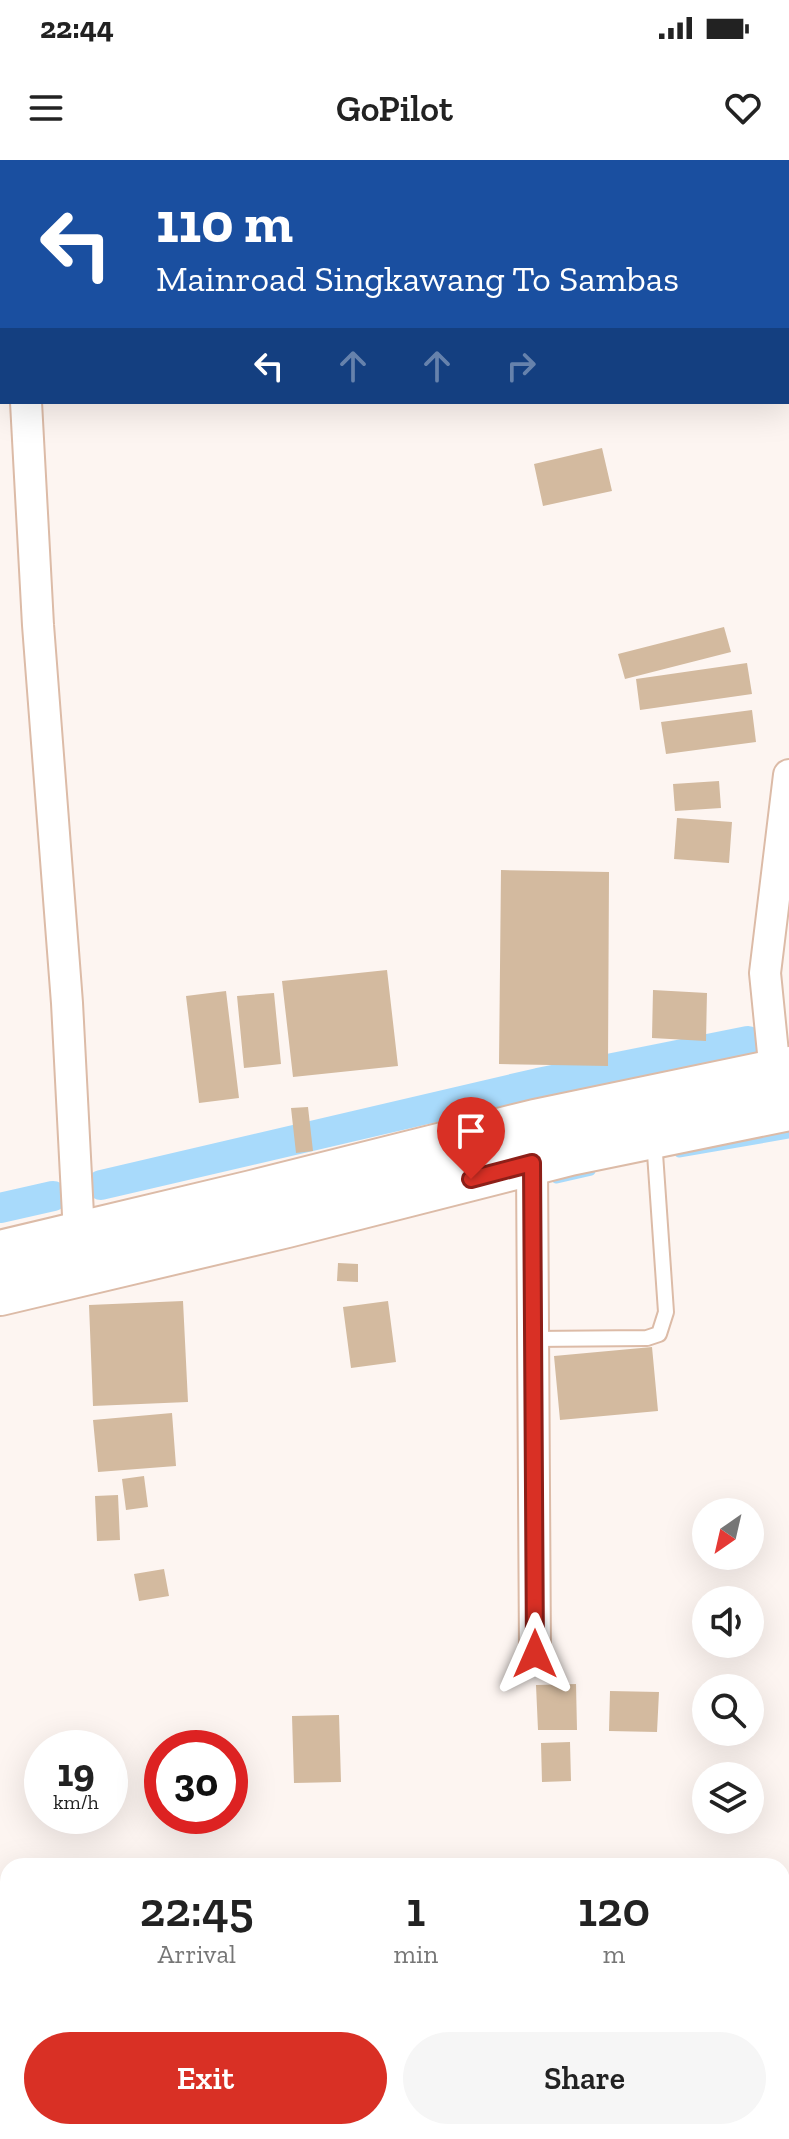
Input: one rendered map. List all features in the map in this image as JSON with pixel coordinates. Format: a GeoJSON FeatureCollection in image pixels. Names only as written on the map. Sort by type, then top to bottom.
{"type":"FeatureCollection","features":[{"type":"Feature","properties":{"kind":"highway"},"geometry":{"type":"LineString","coordinates":[[0,1253],[535,1122],[784,1083]]}},
{"type":"Feature","properties":{"kind":"highway"},"geometry":{"type":"LineString","coordinates":[[0,1293],[654,1136],[784,1083]]}},
{"type":"Feature","properties":{"kind":"street"},"geometry":{"type":"LineString","coordinates":[[26,404],[39,641],[67,1003],[79,1234]]}},
{"type":"Feature","properties":{"kind":"street"},"geometry":{"type":"LineString","coordinates":[[784,1083],[765,973],[789,775]]}},
{"type":"Feature","properties":{"kind":"street"},"geometry":{"type":"LineString","coordinates":[[532,1163],[535,1654]]}},
{"type":"Feature","properties":{"kind":"lane"},"geometry":{"type":"LineString","coordinates":[[533,1339],[647,1338],[659,1334],[666,1312],[654,1136]]}},
{"type":"Feature","properties":{"kind":"building"},"geometry":{"type":"Polygon","coordinates":[[[602,448],[612,491],[543,506],[534,464],[602,448]]]}},
{"type":"Feature","properties":{"kind":"building"},"geometry":{"type":"Polygon","coordinates":[[[724,627],[731,652],[625,679],[618,654],[724,627]]]}},
{"type":"Feature","properties":{"kind":"building"},"geometry":{"type":"Polygon","coordinates":[[[747,663],[752,694],[640,710],[636,679],[747,663]]]}},
{"type":"Feature","properties":{"kind":"building"},"geometry":{"type":"Polygon","coordinates":[[[752,710],[756,742],[666,754],[661,722],[752,710]]]}},
{"type":"Feature","properties":{"kind":"building"},"geometry":{"type":"Polygon","coordinates":[[[719,781],[721,808],[675,811],[673,784],[719,781]]]}},
{"type":"Feature","properties":{"kind":"building"},"geometry":{"type":"Polygon","coordinates":[[[677,818],[732,822],[729,863],[674,859],[677,818]]]}},
{"type":"Feature","properties":{"kind":"building"},"geometry":{"type":"Polygon","coordinates":[[[501,870],[609,872],[608,1066],[499,1064],[501,870]]]}},
{"type":"Feature","properties":{"kind":"building"},"geometry":{"type":"Polygon","coordinates":[[[387,970],[398,1066],[293,1077],[282,981],[387,970]]]}},
{"type":"Feature","properties":{"kind":"building"},"geometry":{"type":"Polygon","coordinates":[[[653,990],[707,993],[706,1041],[652,1038],[653,990]]]}},
{"type":"Feature","properties":{"kind":"building"},"geometry":{"type":"Polygon","coordinates":[[[226,991],[239,1098],[199,1103],[186,996],[226,991]]]}},
{"type":"Feature","properties":{"kind":"building"},"geometry":{"type":"Polygon","coordinates":[[[274,993],[281,1064],[244,1068],[237,996],[274,993]]]}},
{"type":"Feature","properties":{"kind":"building"},"geometry":{"type":"Polygon","coordinates":[[[308,1107],[313,1151],[296,1153],[291,1108],[308,1107]]]}},
{"type":"Feature","properties":{"kind":"building"},"geometry":{"type":"Polygon","coordinates":[[[338,1263],[358,1264],[358,1282],[337,1281],[338,1263]]]}},
{"type":"Feature","properties":{"kind":"building"},"geometry":{"type":"Polygon","coordinates":[[[183,1301],[188,1402],[93,1406],[89,1305],[183,1301]]]}},
{"type":"Feature","properties":{"kind":"building"},"geometry":{"type":"Polygon","coordinates":[[[388,1301],[396,1362],[351,1368],[343,1307],[388,1301]]]}},
{"type":"Feature","properties":{"kind":"building"},"geometry":{"type":"Polygon","coordinates":[[[652,1347],[658,1411],[560,1420],[554,1356],[652,1347]]]}},
{"type":"Feature","properties":{"kind":"building"},"geometry":{"type":"Polygon","coordinates":[[[172,1413],[176,1466],[98,1472],[93,1420],[172,1413]]]}},
{"type":"Feature","properties":{"kind":"building"},"geometry":{"type":"Polygon","coordinates":[[[144,1476],[148,1507],[126,1510],[122,1479],[144,1476]]]}},
{"type":"Feature","properties":{"kind":"building"},"geometry":{"type":"Polygon","coordinates":[[[118,1495],[120,1540],[97,1541],[95,1496],[118,1495]]]}},
{"type":"Feature","properties":{"kind":"building"},"geometry":{"type":"Polygon","coordinates":[[[164,1569],[169,1596],[139,1601],[134,1574],[164,1569]]]}},
{"type":"Feature","properties":{"kind":"building"},"geometry":{"type":"Polygon","coordinates":[[[576,1684],[577,1730],[538,1730],[536,1685],[576,1684]]]}},
{"type":"Feature","properties":{"kind":"building"},"geometry":{"type":"Polygon","coordinates":[[[610,1691],[659,1692],[657,1732],[609,1731],[610,1691]]]}},
{"type":"Feature","properties":{"kind":"building"},"geometry":{"type":"Polygon","coordinates":[[[339,1715],[341,1782],[294,1783],[292,1716],[339,1715]]]}},
{"type":"Feature","properties":{"kind":"building"},"geometry":{"type":"Polygon","coordinates":[[[570,1742],[571,1781],[542,1782],[541,1743],[570,1742]]]}},
{"type":"Feature","properties":{"kind":"waterway"},"geometry":{"type":"LineString","coordinates":[[101,1185],[538,1083],[748,1041]]}},
{"type":"Feature","properties":{"kind":"waterway"},"geometry":{"type":"LineString","coordinates":[[679,1153],[789,1134]]}},
{"type":"Feature","properties":{"kind":"waterway"},"geometry":{"type":"LineString","coordinates":[[556,1179],[591,1171]]}},
{"type":"Feature","properties":{"kind":"waterway"},"geometry":{"type":"LineString","coordinates":[[0,1208],[53,1196]]}},
{"type":"Feature","properties":{"kind":"route"},"geometry":{"type":"LineString","coordinates":[[471,1179],[532,1163],[535,1654]]}}]}
